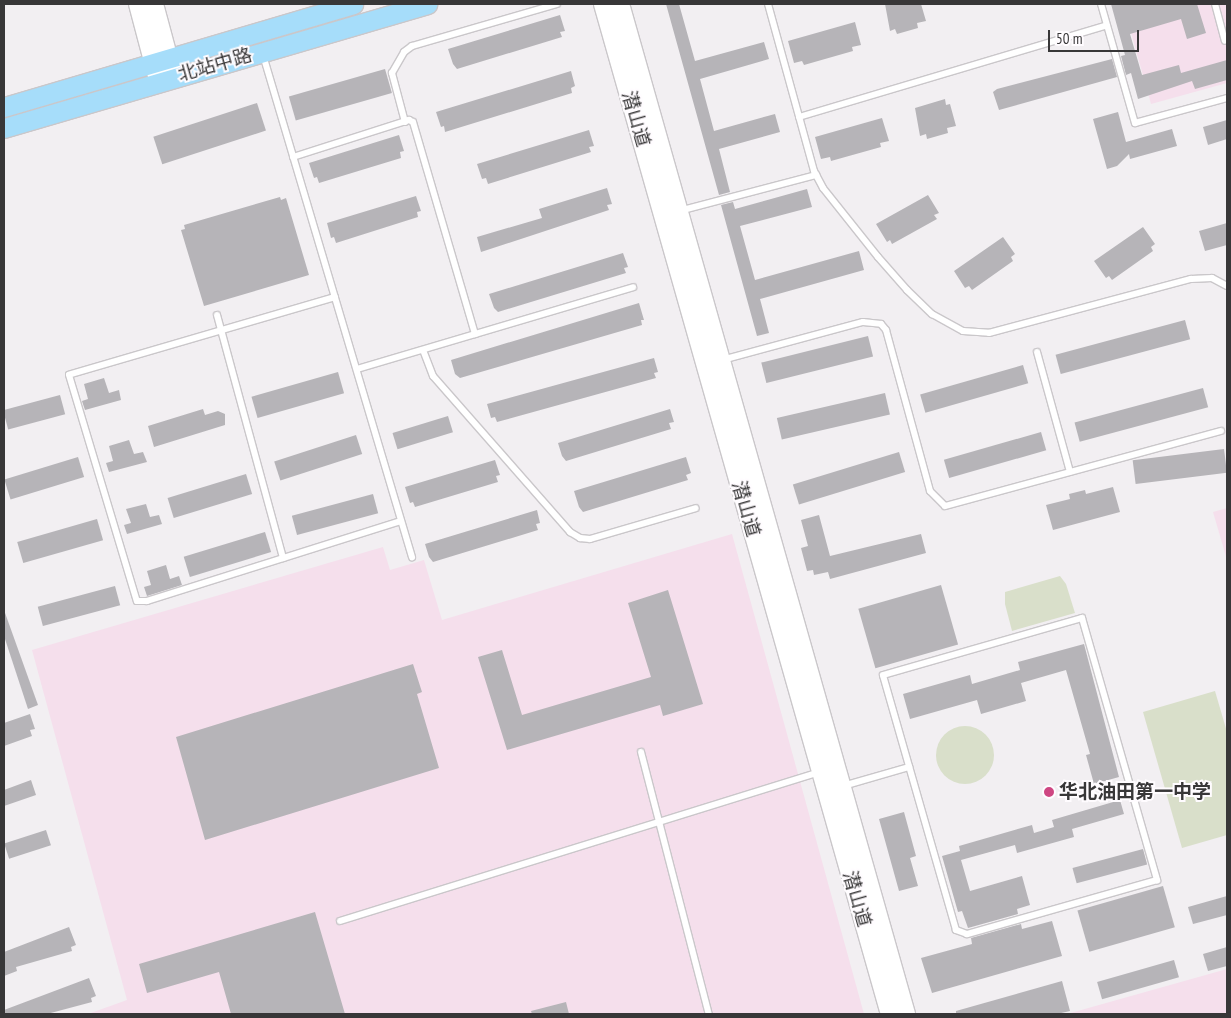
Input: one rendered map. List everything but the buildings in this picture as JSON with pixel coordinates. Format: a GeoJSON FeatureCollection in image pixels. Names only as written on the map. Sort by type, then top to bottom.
{"type":"FeatureCollection","features":[{"type":"Feature","properties":{"kind":"main road"},"geometry":{"type":"LineString","coordinates":[[138,4],[161,59]]}},
{"type":"Feature","properties":{"kind":"main road"},"geometry":{"type":"LineString","coordinates":[[154,4],[161,59],[166,79]]}},
{"type":"Feature","properties":{"kind":"main road","name":"北站中路"},"geometry":{"type":"LineString","coordinates":[[4,107],[161,59],[353,4]]}},
{"type":"Feature","properties":{"kind":"main road","name":"北站中路"},"geometry":{"type":"LineString","coordinates":[[4,128],[427,4]]}},
{"type":"Feature","properties":{"kind":"main road","name":"潜山道"},"geometry":{"type":"LineString","coordinates":[[603,4],[890,1014]]}},
{"type":"Feature","properties":{"kind":"main road","name":"潜山道"},"geometry":{"type":"LineString","coordinates":[[620,4],[906,1014]]}},
{"type":"Feature","properties":{"kind":"lane"},"geometry":{"type":"LineString","coordinates":[[405,122],[392,73],[412,46],[557,4]]}},
{"type":"Feature","properties":{"kind":"lane"},"geometry":{"type":"LineString","coordinates":[[768,4],[816,175],[907,290],[932,314],[972,334],[989,333],[1191,279],[1212,278],[1227,286]]}},
{"type":"Feature","properties":{"kind":"lane"},"geometry":{"type":"LineString","coordinates":[[1101,4],[1135,123],[1227,98]]}},
{"type":"Feature","properties":{"kind":"lane"},"geometry":{"type":"LineString","coordinates":[[1215,4],[1225,40]]}},
{"type":"Feature","properties":{"kind":"lane"},"geometry":{"type":"LineString","coordinates":[[799,117],[1107,25]]}},
{"type":"Feature","properties":{"kind":"lane"},"geometry":{"type":"LineString","coordinates":[[262,51],[412,557]]}},
{"type":"Feature","properties":{"kind":"lane"},"geometry":{"type":"LineString","coordinates":[[293,157],[405,122],[413,122],[475,334]]}},
{"type":"Feature","properties":{"kind":"lane"},"geometry":{"type":"LineString","coordinates":[[679,212],[816,175]]}},
{"type":"Feature","properties":{"kind":"lane"},"geometry":{"type":"LineString","coordinates":[[356,369],[633,287]]}},
{"type":"Feature","properties":{"kind":"lane"},"geometry":{"type":"LineString","coordinates":[[335,297],[69,375],[137,601],[147,601],[402,521]]}},
{"type":"Feature","properties":{"kind":"lane"},"geometry":{"type":"LineString","coordinates":[[216,315],[283,558]]}},
{"type":"Feature","properties":{"kind":"lane"},"geometry":{"type":"LineString","coordinates":[[721,360],[863,322],[881,324],[886,330],[930,491],[945,506],[1221,431]]}},
{"type":"Feature","properties":{"kind":"lane"},"geometry":{"type":"LineString","coordinates":[[422,350],[433,376],[570,532],[580,538],[590,538],[696,508]]}},
{"type":"Feature","properties":{"kind":"lane"},"geometry":{"type":"LineString","coordinates":[[1037,352],[1070,472]]}},
{"type":"Feature","properties":{"kind":"lane"},"geometry":{"type":"LineString","coordinates":[[1082,618],[1157,880],[967,934],[956,930],[909,767],[883,675],[1082,618]]}},
{"type":"Feature","properties":{"kind":"lane"},"geometry":{"type":"LineString","coordinates":[[641,752],[709,1014]]}},
{"type":"Feature","properties":{"kind":"lane"},"geometry":{"type":"LineString","coordinates":[[842,787],[909,767]]}},
{"type":"Feature","properties":{"kind":"lane"},"geometry":{"type":"LineString","coordinates":[[340,921],[821,772]]}},
{"type":"Feature","properties":{"kind":"shaded area"},"geometry":{"type":"Polygon","coordinates":[[[1123,4],[1227,4],[1227,83],[1151,104],[1123,4]]]}},
{"type":"Feature","properties":{"kind":"shaded area"},"geometry":{"type":"Polygon","coordinates":[[[1227,508],[1227,560],[1213,512],[1227,508]]]}},
{"type":"Feature","properties":{"kind":"shaded area"},"geometry":{"type":"Polygon","coordinates":[[[732,534],[864,1014],[88,1014],[127,1000],[32,650],[383,547],[390,570],[424,560],[442,620],[732,534]]]}},
{"type":"Feature","properties":{"kind":"shaded area"},"geometry":{"type":"Polygon","coordinates":[[[1227,969],[1227,1014],[1067,1014],[1227,969]]]}},
{"type":"Feature","properties":{"kind":"green space"},"geometry":{"type":"Polygon","coordinates":[[[1060,576],[1066,584],[1075,613],[1012,631],[1005,604],[1005,592],[1060,576]]]}},
{"type":"Feature","properties":{"kind":"green space"},"geometry":{"type":"Polygon","coordinates":[[[1215,691],[1227,732],[1227,835],[1182,848],[1143,712],[1215,691]]]}},
{"type":"Feature","properties":{"kind":"green space"},"geometry":{"type":"Polygon","coordinates":[[[965,726],[976,728],[986,734],[992,744],[994,755],[992,766],[986,776],[976,782],[965,784],[954,782],[944,776],[938,766],[936,755],[938,744],[944,734],[954,728],[965,726]]]}},
{"type":"Feature","properties":{"kind":"place","name":"华北油田第一中学"},"geometry":{"type":"Point","coordinates":[1049,792]}}]}
